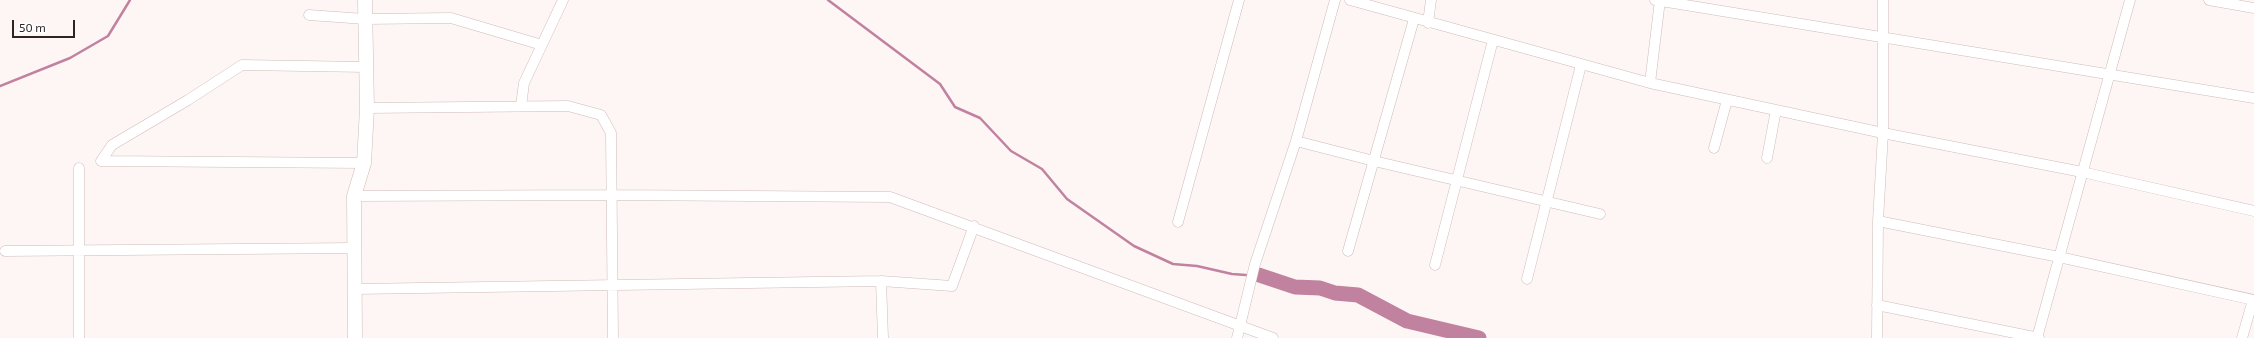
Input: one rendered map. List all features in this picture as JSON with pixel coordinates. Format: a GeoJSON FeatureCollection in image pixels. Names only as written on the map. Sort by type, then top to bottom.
{"type":"FeatureCollection","features":[{"type":"Feature","properties":{"kind":"street"},"geometry":{"type":"LineString","coordinates":[[356,338],[354,196],[364,163],[367,108],[365,0]]}},
{"type":"Feature","properties":{"kind":"street"},"geometry":{"type":"LineString","coordinates":[[521,106],[524,83],[563,0]]}},
{"type":"Feature","properties":{"kind":"street"},"geometry":{"type":"LineString","coordinates":[[1178,222],[1238,0]]}},
{"type":"Feature","properties":{"kind":"street"},"geometry":{"type":"LineString","coordinates":[[1237,338],[1241,327],[1255,264],[1296,141],[1335,0]]}},
{"type":"Feature","properties":{"kind":"street"},"geometry":{"type":"LineString","coordinates":[[1350,0],[1428,23],[1650,83],[1883,133],[2082,172],[2254,210]]}},
{"type":"Feature","properties":{"kind":"street"},"geometry":{"type":"LineString","coordinates":[[1428,23],[1431,0]]}},
{"type":"Feature","properties":{"kind":"street"},"geometry":{"type":"LineString","coordinates":[[1650,83],[1658,0],[1884,39],[2254,98]]}},
{"type":"Feature","properties":{"kind":"street"},"geometry":{"type":"LineString","coordinates":[[1877,338],[1878,221],[1883,133],[1883,0]]}},
{"type":"Feature","properties":{"kind":"street"},"geometry":{"type":"LineString","coordinates":[[1877,305],[2038,338],[2130,0]]}},
{"type":"Feature","properties":{"kind":"street"},"geometry":{"type":"LineString","coordinates":[[2209,0],[2254,8]]}},
{"type":"Feature","properties":{"kind":"street"},"geometry":{"type":"LineString","coordinates":[[309,16],[365,19],[451,18],[542,45]]}},
{"type":"Feature","properties":{"kind":"street"},"geometry":{"type":"LineString","coordinates":[[1348,251],[1414,19]]}},
{"type":"Feature","properties":{"kind":"street"},"geometry":{"type":"LineString","coordinates":[[1435,265],[1493,40]]}},
{"type":"Feature","properties":{"kind":"street"},"geometry":{"type":"LineString","coordinates":[[364,163],[101,161],[112,145],[188,100],[242,65],[366,67]]}},
{"type":"Feature","properties":{"kind":"street"},"geometry":{"type":"LineString","coordinates":[[1527,279],[1581,65]]}},
{"type":"Feature","properties":{"kind":"street"},"geometry":{"type":"LineString","coordinates":[[1714,148],[1727,100]]}},
{"type":"Feature","properties":{"kind":"street"},"geometry":{"type":"LineString","coordinates":[[367,108],[568,106],[601,115],[611,133],[613,338]]}},
{"type":"Feature","properties":{"kind":"street"},"geometry":{"type":"LineString","coordinates":[[1767,158],[1776,110]]}},
{"type":"Feature","properties":{"kind":"street"},"geometry":{"type":"LineString","coordinates":[[1296,141],[1457,181],[1600,214]]}},
{"type":"Feature","properties":{"kind":"street"},"geometry":{"type":"LineString","coordinates":[[79,168],[79,338]]}},
{"type":"Feature","properties":{"kind":"street"},"geometry":{"type":"LineString","coordinates":[[354,196],[611,195],[890,197],[974,226],[1273,338]]}},
{"type":"Feature","properties":{"kind":"street"},"geometry":{"type":"LineString","coordinates":[[1878,221],[2059,257],[2254,300],[2242,338]]}},
{"type":"Feature","properties":{"kind":"street"},"geometry":{"type":"LineString","coordinates":[[355,289],[881,281],[952,286],[974,226]]}},
{"type":"Feature","properties":{"kind":"street"},"geometry":{"type":"LineString","coordinates":[[5,251],[355,248]]}},
{"type":"Feature","properties":{"kind":"street"},"geometry":{"type":"LineString","coordinates":[[881,281],[883,338]]}},
{"type":"Feature","properties":{"kind":"waterway"},"geometry":{"type":"LineString","coordinates":[[0,86],[70,58],[108,36],[130,0]]}},
{"type":"Feature","properties":{"kind":"waterway"},"geometry":{"type":"LineString","coordinates":[[828,0],[940,84],[955,107],[980,118],[1011,151],[1042,169],[1067,199],[1134,246],[1173,264],[1197,266],[1232,274],[1246,275]]}},
{"type":"Feature","properties":{"kind":"waterway"},"geometry":{"type":"LineString","coordinates":[[1259,275],[1295,287],[1320,288],[1335,293],[1358,295],[1407,321],[1479,338]]}}]}
